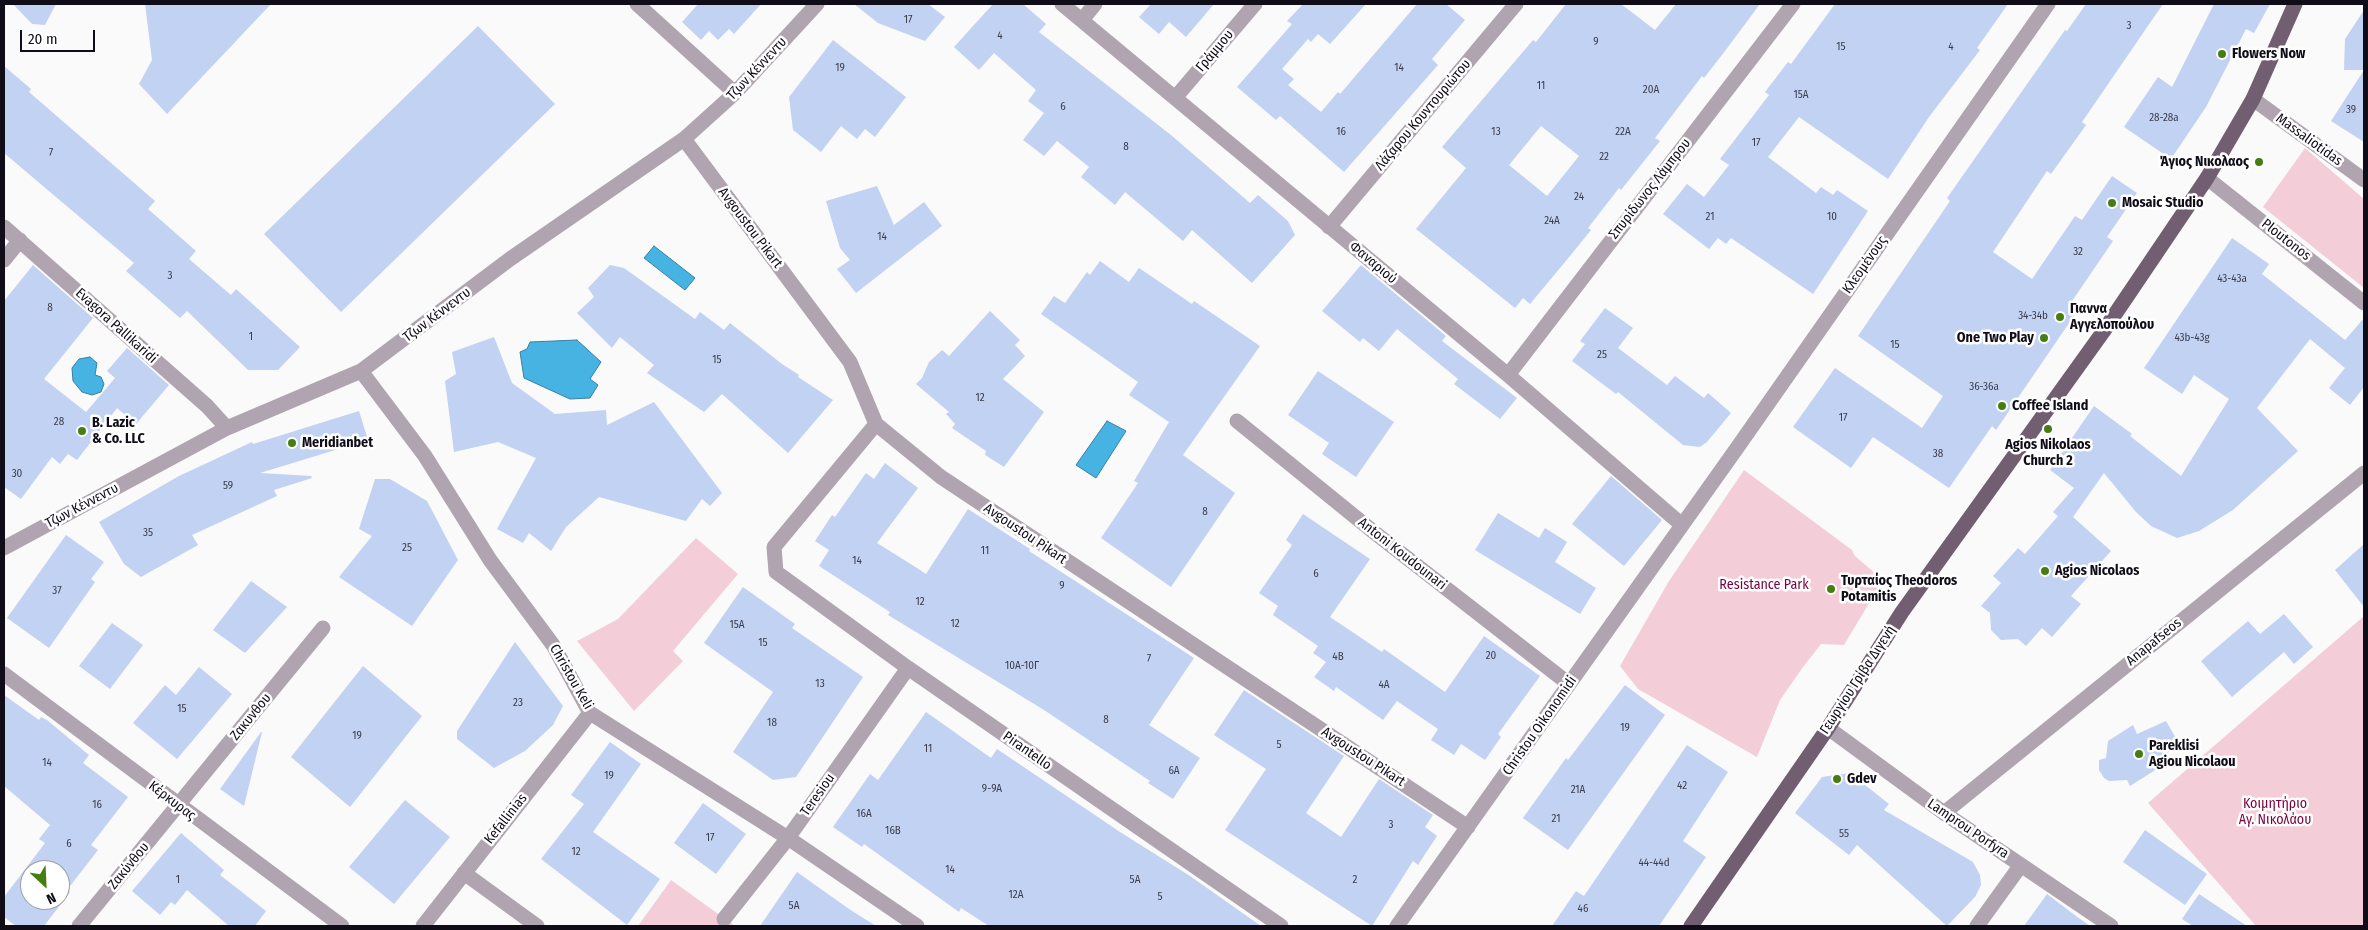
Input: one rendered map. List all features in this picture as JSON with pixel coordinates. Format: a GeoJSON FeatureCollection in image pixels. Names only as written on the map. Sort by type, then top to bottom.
{"type":"FeatureCollection","features":[{"type":"Feature","properties":{"kind":"main road","name":"Γεωργίου Γρίβα Διγενή"},"geometry":{"type":"LineString","coordinates":[[1691,926],[1828,728],[1902,612],[2103,332],[2207,178],[2253,99],[2295,4]]}},
{"type":"Feature","properties":{"kind":"street"},"geometry":{"type":"LineString","coordinates":[[637,4],[736,93]]}},
{"type":"Feature","properties":{"kind":"street","name":"Τζων Κέννεντυ"},"geometry":{"type":"LineString","coordinates":[[4,548],[227,428],[361,372],[510,260],[684,139],[736,93],[817,4]]}},
{"type":"Feature","properties":{"kind":"street","name":"Φαναριού"},"geometry":{"type":"LineString","coordinates":[[1062,4],[1508,375],[1682,525]]}},
{"type":"Feature","properties":{"kind":"street"},"geometry":{"type":"LineString","coordinates":[[1082,20],[1095,4]]}},
{"type":"Feature","properties":{"kind":"street","name":"Γράμμου"},"geometry":{"type":"LineString","coordinates":[[1175,98],[1255,4]]}},
{"type":"Feature","properties":{"kind":"street","name":"Λάζαρου Κουντουριώτου"},"geometry":{"type":"LineString","coordinates":[[1329,227],[1516,4]]}},
{"type":"Feature","properties":{"kind":"street","name":"Σπυρίδωνος Λάμπρου"},"geometry":{"type":"LineString","coordinates":[[1508,375],[1793,4]]}},
{"type":"Feature","properties":{"kind":"street","name":"Κλεομένους"},"geometry":{"type":"LineString","coordinates":[[1682,525],[2048,4]]}},
{"type":"Feature","properties":{"kind":"street","name":"Massaliotidas"},"geometry":{"type":"LineString","coordinates":[[2253,99],[2364,180]]}},
{"type":"Feature","properties":{"kind":"street","name":"Avgoustou Pikart"},"geometry":{"type":"LineString","coordinates":[[684,139],[850,362],[876,424],[949,483],[1468,827]]}},
{"type":"Feature","properties":{"kind":"street","name":"Ploutonos"},"geometry":{"type":"LineString","coordinates":[[2207,178],[2364,303]]}},
{"type":"Feature","properties":{"kind":"street","name":"Evagora Pallikaridi"},"geometry":{"type":"LineString","coordinates":[[4,227],[206,406],[227,428]]}},
{"type":"Feature","properties":{"kind":"street"},"geometry":{"type":"LineString","coordinates":[[4,260],[20,240]]}},
{"type":"Feature","properties":{"kind":"street","name":"Christou Keli"},"geometry":{"type":"LineString","coordinates":[[361,372],[425,456],[490,560],[553,645],[590,713],[788,838],[917,926]]}},
{"type":"Feature","properties":{"kind":"street","name":"Antoni Koudounari"},"geometry":{"type":"LineString","coordinates":[[1237,421],[1375,533],[1569,684]]}},
{"type":"Feature","properties":{"kind":"street","name":"Pirantello"},"geometry":{"type":"LineString","coordinates":[[876,424],[774,546],[776,572],[908,668],[1281,926]]}},
{"type":"Feature","properties":{"kind":"street","name":"Anapafseos"},"geometry":{"type":"LineString","coordinates":[[1944,813],[2364,473]]}},
{"type":"Feature","properties":{"kind":"street","name":"Christou Oikonomidi"},"geometry":{"type":"LineString","coordinates":[[1397,926],[1682,525]]}},
{"type":"Feature","properties":{"kind":"street","name":"Ζακυνθου"},"geometry":{"type":"LineString","coordinates":[[178,806],[323,628]]}},
{"type":"Feature","properties":{"kind":"street","name":"Teresiou"},"geometry":{"type":"LineString","coordinates":[[724,919],[788,838],[908,668]]}},
{"type":"Feature","properties":{"kind":"street","name":"Κέρκυρας"},"geometry":{"type":"LineString","coordinates":[[4,674],[178,806],[342,926]]}},
{"type":"Feature","properties":{"kind":"street","name":"Kefallinias"},"geometry":{"type":"LineString","coordinates":[[423,926],[590,713]]}},
{"type":"Feature","properties":{"kind":"street","name":"Lamprou Porfyra"},"geometry":{"type":"LineString","coordinates":[[1828,728],[1944,813],[2111,926]]}},
{"type":"Feature","properties":{"kind":"street","name":"Ζακύνθου"},"geometry":{"type":"LineString","coordinates":[[79,926],[178,806]]}},
{"type":"Feature","properties":{"kind":"street"},"geometry":{"type":"LineString","coordinates":[[1977,926],[2021,865]]}},
{"type":"Feature","properties":{"kind":"street"},"geometry":{"type":"LineString","coordinates":[[464,873],[537,926]]}},
{"type":"Feature","properties":{"kind":"green space"},"geometry":{"type":"Polygon","coordinates":[[[2305,148],[2364,199],[2364,288],[2263,207],[2305,148]]]}},
{"type":"Feature","properties":{"kind":"green space","name":"Resistance Park"},"geometry":{"type":"Polygon","coordinates":[[[1744,470],[1852,550],[1855,556],[1883,580],[1844,645],[1821,644],[1803,667],[1780,700],[1757,757],[1638,689],[1620,666],[1669,581],[1744,470]]]}},
{"type":"Feature","properties":{"kind":"green space"},"geometry":{"type":"Polygon","coordinates":[[[696,538],[738,574],[673,651],[683,661],[634,711],[577,641],[618,619],[696,538]]]}},
{"type":"Feature","properties":{"kind":"green space","name":"Κοιμητήριο Αγ. Νικολάου"},"geometry":{"type":"Polygon","coordinates":[[[2364,616],[2364,926],[2256,926],[2148,803],[2364,616]]]}},
{"type":"Feature","properties":{"kind":"green space"},"geometry":{"type":"Polygon","coordinates":[[[671,880],[735,926],[638,926],[671,880]]]}},
{"type":"Feature","properties":{"kind":"water"},"geometry":{"type":"Polygon","coordinates":[[[654,246],[695,278],[685,290],[644,258],[654,246]]]}},
{"type":"Feature","properties":{"kind":"water"},"geometry":{"type":"Polygon","coordinates":[[[577,340],[601,362],[590,379],[598,385],[590,398],[570,399],[524,378],[520,352],[527,349],[530,342],[577,340]]]}},
{"type":"Feature","properties":{"kind":"water"},"geometry":{"type":"Polygon","coordinates":[[[90,357],[97,363],[95,375],[101,377],[104,384],[101,392],[92,395],[82,392],[73,381],[72,368],[79,359],[90,357]]]}},
{"type":"Feature","properties":{"kind":"water"},"geometry":{"type":"Polygon","coordinates":[[[1107,421],[1126,431],[1096,478],[1076,465],[1107,421]]]}},
{"type":"Feature","properties":{"kind":"building"},"geometry":{"type":"Polygon","coordinates":[[[13,4],[56,4],[45,25],[32,24],[13,4]]]}},
{"type":"Feature","properties":{"kind":"building"},"geometry":{"type":"Polygon","coordinates":[[[145,4],[271,4],[167,114],[139,84],[152,60],[145,4]]]}},
{"type":"Feature","properties":{"kind":"building"},"geometry":{"type":"Polygon","coordinates":[[[698,4],[761,4],[734,34],[729,29],[718,40],[709,31],[701,40],[682,22],[698,4]]]}},
{"type":"Feature","properties":{"kind":"building"},"geometry":{"type":"Polygon","coordinates":[[[854,4],[928,4],[945,17],[925,41],[878,23],[854,4]]]}},
{"type":"Feature","properties":{"kind":"building"},"geometry":{"type":"Polygon","coordinates":[[[993,4],[1023,4],[1046,24],[1039,32],[1171,135],[1250,203],[1258,195],[1288,221],[1295,235],[1252,283],[1192,230],[1183,241],[1125,192],[1115,205],[1081,177],[1089,167],[1057,141],[1044,156],[1023,140],[1044,113],[1028,101],[1036,90],[994,53],[979,70],[954,47],[993,4]]]}},
{"type":"Feature","properties":{"kind":"building"},"geometry":{"type":"Polygon","coordinates":[[[1148,4],[1214,4],[1186,37],[1169,22],[1159,34],[1139,17],[1150,5],[1148,4]]]}},
{"type":"Feature","properties":{"kind":"building"},"geometry":{"type":"Polygon","coordinates":[[[1303,4],[1366,4],[1330,44],[1318,34],[1311,42],[1308,39],[1282,69],[1294,79],[1288,85],[1321,112],[1338,92],[1340,94],[1417,4],[1446,4],[1465,20],[1432,59],[1438,65],[1344,172],[1280,116],[1276,120],[1237,87],[1292,24],[1287,21],[1303,4]]]}},
{"type":"Feature","properties":{"kind":"building"},"geometry":{"type":"Polygon","coordinates":[[[1566,4],[1621,4],[1655,30],[1676,4],[1760,4],[1704,78],[1702,76],[1655,138],[1660,141],[1621,190],[1619,188],[1588,228],[1591,230],[1530,304],[1523,298],[1515,308],[1416,229],[1466,168],[1442,147],[1533,40],[1536,42],[1566,4]],[[1541,126],[1509,165],[1547,196],[1579,156],[1541,126]]]}},
{"type":"Feature","properties":{"kind":"building"},"geometry":{"type":"Polygon","coordinates":[[[1835,4],[2008,4],[1977,48],[1980,50],[1929,117],[1888,179],[1799,117],[1768,157],[1816,193],[1821,187],[1833,195],[1837,190],[1868,211],[1813,294],[1731,238],[1726,244],[1718,238],[1709,249],[1663,214],[1687,184],[1704,197],[1729,165],[1720,159],[1769,95],[1765,92],[1788,62],[1791,64],[1835,4]]]}},
{"type":"Feature","properties":{"kind":"building"},"geometry":{"type":"Polygon","coordinates":[[[2086,4],[2163,4],[2082,122],[2086,125],[2051,174],[2047,171],[1993,252],[2032,279],[2075,216],[2082,220],[2112,176],[2137,193],[2107,237],[2113,241],[2070,304],[2078,310],[1996,430],[1992,426],[1949,488],[1873,437],[1851,468],[1793,427],[1835,368],[1922,428],[1943,396],[1858,336],[1950,201],[1947,198],[2065,30],[2067,31],[2086,4]]]}},
{"type":"Feature","properties":{"kind":"building"},"geometry":{"type":"Polygon","coordinates":[[[2214,4],[2270,4],[2254,33],[2246,29],[2206,107],[2171,159],[2124,127],[2158,77],[2172,87],[2214,4]]]}},
{"type":"Feature","properties":{"kind":"building"},"geometry":{"type":"Polygon","coordinates":[[[2364,10],[2364,70],[2344,70],[2345,39],[2364,10]]]}},
{"type":"Feature","properties":{"kind":"building"},"geometry":{"type":"Polygon","coordinates":[[[478,26],[555,104],[341,312],[264,234],[478,26]]]}},
{"type":"Feature","properties":{"kind":"building"},"geometry":{"type":"Polygon","coordinates":[[[833,40],[906,97],[875,137],[865,129],[857,139],[841,126],[821,152],[793,130],[789,97],[833,40]]]}},
{"type":"Feature","properties":{"kind":"building"},"geometry":{"type":"Polygon","coordinates":[[[4,66],[31,89],[29,92],[155,201],[148,209],[196,251],[189,259],[231,295],[236,289],[300,347],[278,370],[248,370],[187,311],[180,318],[126,271],[134,263],[4,153],[4,66]]]}},
{"type":"Feature","properties":{"kind":"building"},"geometry":{"type":"Polygon","coordinates":[[[2364,70],[2364,142],[2331,121],[2364,70]]]}},
{"type":"Feature","properties":{"kind":"building"},"geometry":{"type":"Polygon","coordinates":[[[877,186],[894,225],[924,202],[942,226],[856,293],[837,269],[850,260],[840,248],[826,201],[877,186]]]}},
{"type":"Feature","properties":{"kind":"building"},"geometry":{"type":"Polygon","coordinates":[[[2232,238],[2269,264],[2262,274],[2345,340],[2364,318],[2364,387],[2350,405],[2329,388],[2345,368],[2310,339],[2257,408],[2298,451],[2233,510],[2199,531],[2177,538],[2151,526],[2136,512],[2104,473],[2073,517],[2111,551],[2071,596],[2081,604],[2052,637],[2042,628],[2026,646],[2018,639],[2001,640],[1991,630],[1990,613],[1981,606],[2001,583],[1993,576],[2018,548],[2025,554],[2058,516],[2053,512],[2074,488],[2050,470],[2094,406],[2132,434],[2130,436],[2181,476],[2229,399],[2194,375],[2182,394],[2144,368],[2232,238]]]}},
{"type":"Feature","properties":{"kind":"building"},"geometry":{"type":"Polygon","coordinates":[[[1100,261],[1129,282],[1139,268],[1192,304],[1194,301],[1260,346],[1183,455],[1235,493],[1171,587],[1101,538],[1138,483],[1134,481],[1169,422],[1129,395],[1138,382],[1041,314],[1054,296],[1065,303],[1087,272],[1090,275],[1100,261]]]}},
{"type":"Feature","properties":{"kind":"building"},"geometry":{"type":"Polygon","coordinates":[[[33,265],[93,318],[44,379],[86,412],[115,378],[107,371],[127,348],[169,385],[136,424],[117,408],[77,460],[68,454],[60,464],[52,457],[21,499],[4,487],[4,301],[33,265]]]}},
{"type":"Feature","properties":{"kind":"building"},"geometry":{"type":"Polygon","coordinates":[[[610,265],[624,268],[695,319],[700,312],[724,330],[730,323],[799,375],[798,377],[833,400],[788,453],[722,394],[704,412],[647,373],[654,365],[620,337],[612,348],[577,313],[594,297],[588,288],[610,265]]]}},
{"type":"Feature","properties":{"kind":"building"},"geometry":{"type":"Polygon","coordinates":[[[1361,265],[1446,336],[1442,341],[1517,398],[1500,419],[1454,384],[1458,379],[1397,329],[1379,351],[1363,338],[1360,342],[1322,311],[1361,265]]]}},
{"type":"Feature","properties":{"kind":"building"},"geometry":{"type":"Polygon","coordinates":[[[1605,308],[1633,328],[1618,348],[1667,385],[1675,376],[1704,398],[1708,393],[1731,413],[1707,442],[1700,447],[1683,445],[1618,392],[1616,394],[1572,361],[1585,344],[1580,341],[1605,308]]]}},
{"type":"Feature","properties":{"kind":"building"},"geometry":{"type":"Polygon","coordinates":[[[990,311],[1020,340],[1015,345],[1025,356],[1003,379],[1044,412],[1004,467],[985,455],[986,451],[952,428],[955,424],[946,414],[949,412],[916,384],[922,378],[929,362],[942,350],[949,356],[990,311]]]}},
{"type":"Feature","properties":{"kind":"building"},"geometry":{"type":"Polygon","coordinates":[[[494,337],[512,383],[555,414],[606,410],[607,425],[654,402],[722,493],[710,506],[702,499],[686,521],[599,497],[566,527],[551,551],[529,533],[523,543],[497,529],[536,458],[498,442],[454,452],[445,381],[456,374],[452,352],[494,337]]]}},
{"type":"Feature","properties":{"kind":"building"},"geometry":{"type":"Polygon","coordinates":[[[1318,371],[1394,422],[1356,477],[1322,454],[1329,443],[1288,415],[1318,371]]]}},
{"type":"Feature","properties":{"kind":"building"},"geometry":{"type":"Polygon","coordinates":[[[359,411],[368,440],[260,473],[311,476],[312,478],[274,490],[277,496],[192,535],[198,545],[141,577],[124,564],[99,522],[179,476],[252,442],[253,444],[359,411]]]}},
{"type":"Feature","properties":{"kind":"building"},"geometry":{"type":"Polygon","coordinates":[[[885,463],[918,488],[877,543],[926,574],[968,509],[1194,658],[1149,725],[1200,758],[1173,799],[1148,783],[1150,781],[1044,710],[888,615],[890,612],[819,566],[829,550],[815,541],[832,515],[835,517],[866,473],[874,479],[885,463]]]}},
{"type":"Feature","properties":{"kind":"building"},"geometry":{"type":"Polygon","coordinates":[[[1611,476],[1662,520],[1624,566],[1572,524],[1611,476]]]}},
{"type":"Feature","properties":{"kind":"building"},"geometry":{"type":"Polygon","coordinates":[[[375,479],[390,479],[427,501],[458,560],[412,626],[339,577],[372,536],[359,529],[375,479]]]}},
{"type":"Feature","properties":{"kind":"building"},"geometry":{"type":"Polygon","coordinates":[[[1498,513],[1539,538],[1545,528],[1567,542],[1555,562],[1596,588],[1580,614],[1475,550],[1498,513]]]}},
{"type":"Feature","properties":{"kind":"building"},"geometry":{"type":"Polygon","coordinates":[[[1303,514],[1370,559],[1330,617],[1382,652],[1384,649],[1445,692],[1484,636],[1540,676],[1498,734],[1501,737],[1485,760],[1461,744],[1454,755],[1431,740],[1438,729],[1397,701],[1383,720],[1336,687],[1334,691],[1314,677],[1326,662],[1313,653],[1318,646],[1273,615],[1278,606],[1259,593],[1292,545],[1286,540],[1303,514]]]}},
{"type":"Feature","properties":{"kind":"building"},"geometry":{"type":"Polygon","coordinates":[[[66,535],[104,562],[91,579],[95,582],[49,648],[7,618],[66,535]]]}},
{"type":"Feature","properties":{"kind":"building"},"geometry":{"type":"Polygon","coordinates":[[[2364,544],[2364,607],[2335,570],[2364,544]]]}},
{"type":"Feature","properties":{"kind":"building"},"geometry":{"type":"Polygon","coordinates":[[[251,581],[287,607],[245,653],[213,630],[251,581]]]}},
{"type":"Feature","properties":{"kind":"building"},"geometry":{"type":"Polygon","coordinates":[[[743,587],[795,624],[792,628],[863,677],[796,777],[773,780],[733,752],[773,692],[704,643],[743,587]]]}},
{"type":"Feature","properties":{"kind":"building"},"geometry":{"type":"Polygon","coordinates":[[[2284,614],[2313,647],[2294,664],[2284,652],[2232,697],[2201,661],[2248,621],[2260,634],[2284,614]]]}},
{"type":"Feature","properties":{"kind":"building"},"geometry":{"type":"Polygon","coordinates":[[[112,623],[143,645],[110,689],[79,666],[112,623]]]}},
{"type":"Feature","properties":{"kind":"building"},"geometry":{"type":"Polygon","coordinates":[[[515,642],[563,706],[553,725],[525,751],[494,768],[457,739],[457,731],[515,642]]]}},
{"type":"Feature","properties":{"kind":"building"},"geometry":{"type":"Polygon","coordinates":[[[363,666],[422,716],[350,807],[291,757],[363,666]]]}},
{"type":"Feature","properties":{"kind":"building"},"geometry":{"type":"Polygon","coordinates":[[[199,667],[232,694],[177,759],[133,723],[165,685],[176,695],[199,667]]]}},
{"type":"Feature","properties":{"kind":"building"},"geometry":{"type":"Polygon","coordinates":[[[1625,685],[1665,715],[1568,850],[1523,818],[1566,758],[1568,760],[1625,685]]]}},
{"type":"Feature","properties":{"kind":"building"},"geometry":{"type":"Polygon","coordinates":[[[1244,690],[1344,756],[1306,813],[1341,837],[1379,779],[1433,815],[1425,827],[1437,836],[1418,865],[1413,861],[1372,926],[1225,830],[1266,769],[1214,735],[1244,690]]]}},
{"type":"Feature","properties":{"kind":"building"},"geometry":{"type":"Polygon","coordinates":[[[4,695],[39,720],[41,717],[47,720],[89,755],[83,763],[128,797],[91,845],[98,850],[70,886],[70,860],[32,860],[45,843],[39,839],[50,825],[4,786],[4,695]]]}},
{"type":"Feature","properties":{"kind":"building"},"geometry":{"type":"Polygon","coordinates":[[[926,712],[991,758],[997,749],[1120,832],[1190,876],[1261,926],[989,926],[961,908],[959,912],[864,844],[862,847],[833,827],[870,774],[878,780],[926,712]]]}},
{"type":"Feature","properties":{"kind":"building","name":"Pareklisi Agiou Nicolaou"},"geometry":{"type":"Polygon","coordinates":[[[2166,721],[2180,745],[2154,761],[2157,769],[2130,786],[2127,780],[2109,781],[2104,778],[2099,770],[2099,760],[2106,758],[2108,741],[2133,725],[2137,734],[2166,721]]]}},
{"type":"Feature","properties":{"kind":"building"},"geometry":{"type":"Polygon","coordinates":[[[262,732],[244,806],[220,789],[262,732]]]}},
{"type":"Feature","properties":{"kind":"building"},"geometry":{"type":"Polygon","coordinates":[[[610,742],[641,764],[593,832],[660,879],[627,925],[541,859],[584,804],[571,795],[610,742]]]}},
{"type":"Feature","properties":{"kind":"building"},"geometry":{"type":"Polygon","coordinates":[[[1687,745],[1728,772],[1683,841],[1706,857],[1659,926],[1552,926],[1576,891],[1584,896],[1687,745]]]}},
{"type":"Feature","properties":{"kind":"building"},"geometry":{"type":"Polygon","coordinates":[[[1850,773],[1889,804],[1884,810],[1973,862],[1980,875],[1981,885],[1975,897],[1947,926],[1857,845],[1849,855],[1795,813],[1822,777],[1850,773]]]}},
{"type":"Feature","properties":{"kind":"building"},"geometry":{"type":"Polygon","coordinates":[[[405,800],[450,837],[394,904],[349,867],[405,800]]]}},
{"type":"Feature","properties":{"kind":"building"},"geometry":{"type":"Polygon","coordinates":[[[703,803],[746,834],[716,874],[674,843],[703,803]]]}},
{"type":"Feature","properties":{"kind":"building"},"geometry":{"type":"Polygon","coordinates":[[[2145,830],[2207,874],[2185,905],[2123,862],[2145,830]]]}},
{"type":"Feature","properties":{"kind":"building"},"geometry":{"type":"Polygon","coordinates":[[[181,833],[224,870],[220,875],[266,911],[255,926],[229,926],[187,890],[175,905],[171,902],[160,915],[132,891],[181,833]]]}},
{"type":"Feature","properties":{"kind":"building"},"geometry":{"type":"Polygon","coordinates":[[[797,872],[849,909],[876,926],[760,926],[797,872]]]}},
{"type":"Feature","properties":{"kind":"building"},"geometry":{"type":"Polygon","coordinates":[[[20,876],[20,910],[56,910],[44,926],[16,926],[4,917],[4,897],[20,876]]]}},
{"type":"Feature","properties":{"kind":"building"},"geometry":{"type":"Polygon","coordinates":[[[2047,894],[2076,916],[2090,926],[2024,926],[2047,894]]]}},
{"type":"Feature","properties":{"kind":"building"},"geometry":{"type":"Polygon","coordinates":[[[2199,894],[2247,926],[2193,926],[2182,919],[2199,894]]]}},
{"type":"Feature","properties":{"kind":"place","name":"Flowers Now"},"geometry":{"type":"Point","coordinates":[2222,54]}},
{"type":"Feature","properties":{"kind":"place","name":"Άγιος Νικολαος"},"geometry":{"type":"Point","coordinates":[2259,162]}},
{"type":"Feature","properties":{"kind":"place","name":"Mosaic Studio"},"geometry":{"type":"Point","coordinates":[2112,203]}},
{"type":"Feature","properties":{"kind":"place","name":"Γιαννα Αγγελοπούλου"},"geometry":{"type":"Point","coordinates":[2060,317]}},
{"type":"Feature","properties":{"kind":"place","name":"One Two Play"},"geometry":{"type":"Point","coordinates":[2044,338]}},
{"type":"Feature","properties":{"kind":"place","name":"Coffee Island"},"geometry":{"type":"Point","coordinates":[2002,406]}},
{"type":"Feature","properties":{"kind":"place","name":"Agios Nikolaos Church 2"},"geometry":{"type":"Point","coordinates":[2048,429]}},
{"type":"Feature","properties":{"kind":"place","name":"B. Lazic & Co. LLC"},"geometry":{"type":"Point","coordinates":[82,431]}},
{"type":"Feature","properties":{"kind":"place","name":"Meridianbet"},"geometry":{"type":"Point","coordinates":[292,443]}},
{"type":"Feature","properties":{"kind":"place","name":"Agios Nicolaos"},"geometry":{"type":"Point","coordinates":[2045,571]}},
{"type":"Feature","properties":{"kind":"place","name":"Τυρταίος Theodoros Potamitis"},"geometry":{"type":"Point","coordinates":[1831,589]}},
{"type":"Feature","properties":{"kind":"place","name":"Pareklisi Agiou Nicolaou"},"geometry":{"type":"Point","coordinates":[2139,754]}},
{"type":"Feature","properties":{"kind":"place","name":"Gdev"},"geometry":{"type":"Point","coordinates":[1837,779]}}]}
